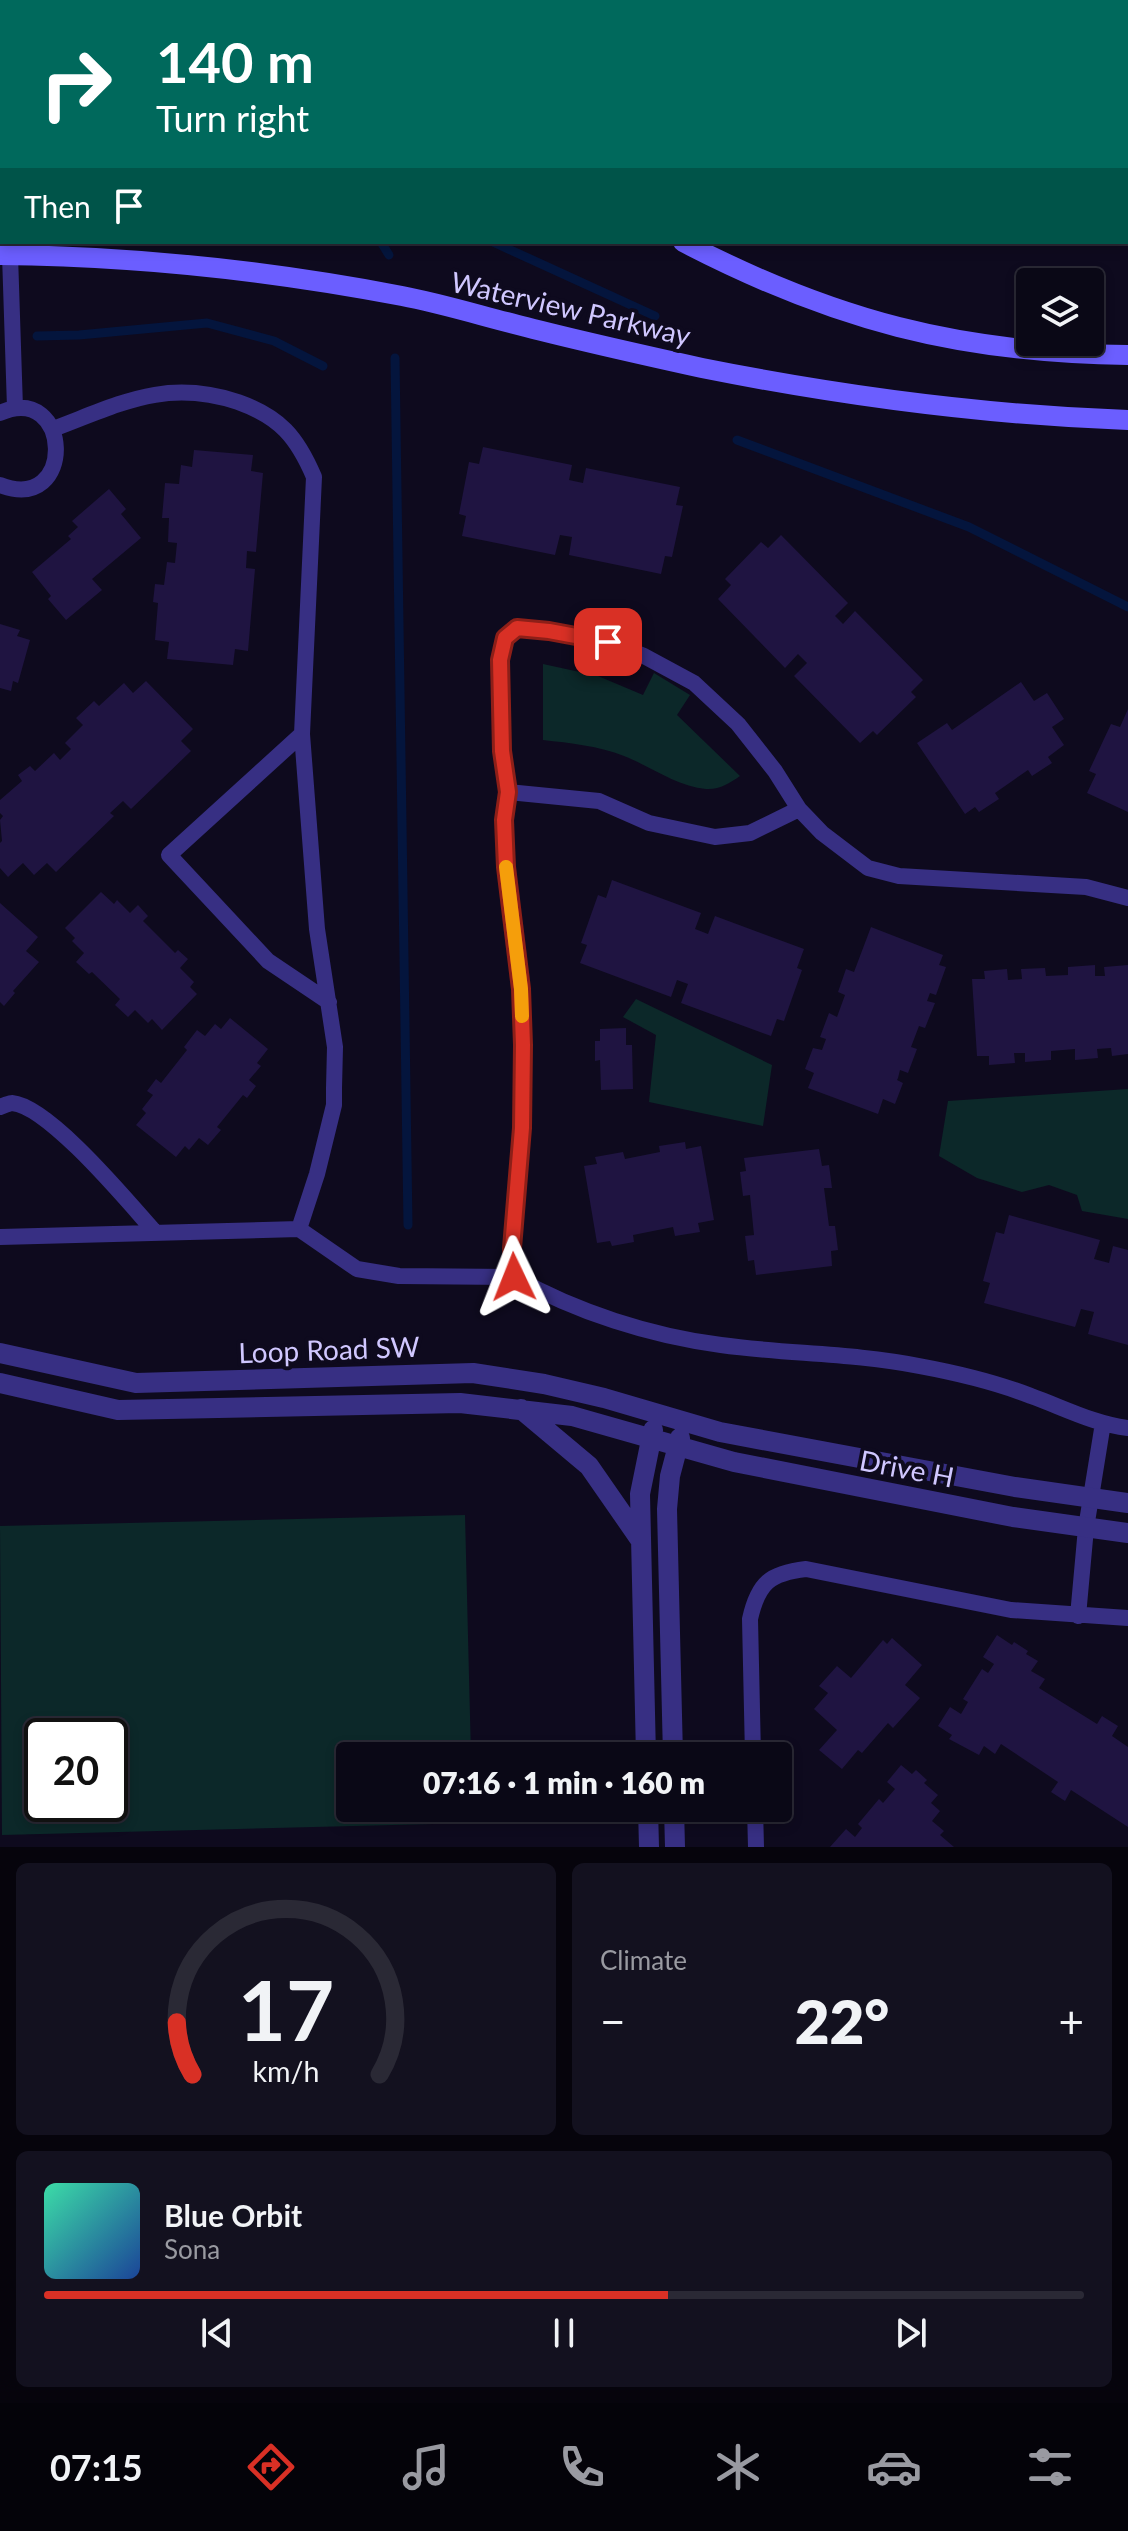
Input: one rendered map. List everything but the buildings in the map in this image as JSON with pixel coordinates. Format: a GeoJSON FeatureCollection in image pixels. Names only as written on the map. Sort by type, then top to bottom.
{"type":"FeatureCollection","features":[{"type":"Feature","properties":{"kind":"main road"},"geometry":{"type":"LineString","coordinates":[[687,244],[739,271],[809,301],[876,323],[944,339],[1024,351],[1128,355]]}},
{"type":"Feature","properties":{"kind":"main road","name":"Waterview Parkway"},"geometry":{"type":"LineString","coordinates":[[6,251],[274,275],[405,297],[573,339],[797,386],[1083,419],[1128,420]]}},
{"type":"Feature","properties":{"kind":"street","name":"Loop Road SW"},"geometry":{"type":"LineString","coordinates":[[0,1353],[136,1383],[473,1373],[544,1384],[684,1422]]}},
{"type":"Feature","properties":{"kind":"street","name":"Loop Road SW"},"geometry":{"type":"LineString","coordinates":[[0,1383],[118,1410],[460,1403],[572,1416],[677,1448]]}},
{"type":"Feature","properties":{"kind":"street"},"geometry":{"type":"LineString","coordinates":[[521,1409],[589,1466],[639,1538]]}},
{"type":"Feature","properties":{"kind":"street"},"geometry":{"type":"LineString","coordinates":[[646,1742],[640,1494],[658,1414]]}},
{"type":"Feature","properties":{"kind":"street"},"geometry":{"type":"LineString","coordinates":[[673,1742],[667,1509],[670,1476],[684,1422]]}},
{"type":"Feature","properties":{"kind":"street","name":"Drive H"},"geometry":{"type":"LineString","coordinates":[[684,1422],[720,1432],[1090,1499],[1128,1503]]}},
{"type":"Feature","properties":{"kind":"street","name":"Drive H"},"geometry":{"type":"LineString","coordinates":[[677,1448],[1013,1517],[1128,1533]]}},
{"type":"Feature","properties":{"kind":"street"},"geometry":{"type":"LineString","coordinates":[[648,1822],[649,1847]]}},
{"type":"Feature","properties":{"kind":"street"},"geometry":{"type":"LineString","coordinates":[[674,1822],[675,1847]]}},
{"type":"Feature","properties":{"kind":"lane"},"geometry":{"type":"LineString","coordinates":[[0,485],[10,489],[26,488],[48,476],[58,453],[53,429],[37,413],[8,410],[6,251]]}},
{"type":"Feature","properties":{"kind":"lane"},"geometry":{"type":"LineString","coordinates":[[53,429],[163,392],[213,394],[252,407],[282,424],[302,450],[314,477],[302,734],[317,929],[335,1047],[334,1105],[299,1229]]}},
{"type":"Feature","properties":{"kind":"lane"},"geometry":{"type":"LineString","coordinates":[[514,1277],[512,1248],[522,1128],[523,1045],[521,989],[506,867],[504,820],[508,792],[502,751],[500,660],[505,638],[517,628],[601,639],[644,656],[694,683],[738,724],[775,771],[799,809],[822,833],[868,868],[887,873],[964,881],[1086,887],[1128,898]]}},
{"type":"Feature","properties":{"kind":"lane"},"geometry":{"type":"LineString","coordinates":[[302,734],[169,855],[268,961],[329,1002]]}},
{"type":"Feature","properties":{"kind":"lane"},"geometry":{"type":"LineString","coordinates":[[508,792],[599,801],[649,823],[715,837],[750,833],[799,809]]}},
{"type":"Feature","properties":{"kind":"lane"},"geometry":{"type":"LineString","coordinates":[[0,1107],[11,1103],[32,1111],[56,1128],[155,1232]]}},
{"type":"Feature","properties":{"kind":"lane"},"geometry":{"type":"LineString","coordinates":[[0,1237],[299,1229],[357,1269],[399,1276],[514,1277],[556,1299],[647,1330],[719,1345],[878,1359],[920,1366],[1027,1394],[1103,1423],[1128,1428]]}},
{"type":"Feature","properties":{"kind":"lane"},"geometry":{"type":"LineString","coordinates":[[1078,1616],[1086,1528],[1103,1423]]}},
{"type":"Feature","properties":{"kind":"lane"},"geometry":{"type":"LineString","coordinates":[[753,1742],[750,1619],[755,1599],[767,1581],[783,1572],[806,1569],[1011,1610],[1128,1618]]}},
{"type":"Feature","properties":{"kind":"lane"},"geometry":{"type":"LineString","coordinates":[[755,1822],[756,1847]]}},
{"type":"Feature","properties":{"kind":"green space"},"geometry":{"type":"Polygon","coordinates":[[[543,664],[598,676],[643,695],[654,673],[690,695],[677,715],[740,776],[706,789],[675,780],[614,753],[584,745],[543,740],[543,664]]]}},
{"type":"Feature","properties":{"kind":"green space"},"geometry":{"type":"Polygon","coordinates":[[[636,999],[772,1065],[763,1126],[649,1102],[656,1035],[623,1017],[636,999]]]}},
{"type":"Feature","properties":{"kind":"green space"},"geometry":{"type":"Polygon","coordinates":[[[1128,1089],[1128,1219],[1082,1211],[1077,1195],[1049,1185],[1022,1192],[977,1178],[939,1156],[948,1101],[1128,1089]]]}},
{"type":"Feature","properties":{"kind":"green space"},"geometry":{"type":"Polygon","coordinates":[[[465,1515],[471,1742],[336,1742],[336,1822],[473,1823],[2,1835],[0,1526],[465,1515]]]}},
{"type":"Feature","properties":{"kind":"waterway"},"geometry":{"type":"LineString","coordinates":[[382,244],[389,255]]}},
{"type":"Feature","properties":{"kind":"waterway"},"geometry":{"type":"LineString","coordinates":[[497,244],[655,316]]}},
{"type":"Feature","properties":{"kind":"waterway"},"geometry":{"type":"LineString","coordinates":[[37,336],[207,323],[274,341],[323,366]]}},
{"type":"Feature","properties":{"kind":"waterway"},"geometry":{"type":"LineString","coordinates":[[395,358],[408,1225]]}},
{"type":"Feature","properties":{"kind":"waterway"},"geometry":{"type":"LineString","coordinates":[[737,440],[969,527],[1128,607]]}},
{"type":"Feature","properties":{"kind":"slow traffic"},"geometry":{"type":"LineString","coordinates":[[506,867],[522,1016]]}},
{"type":"Feature","properties":{"kind":"route"},"geometry":{"type":"LineString","coordinates":[[514,1277],[512,1248],[522,1128],[523,1045],[521,989],[506,867],[504,820],[508,792],[502,751],[500,660],[505,638],[517,628],[608,642]]}}]}
